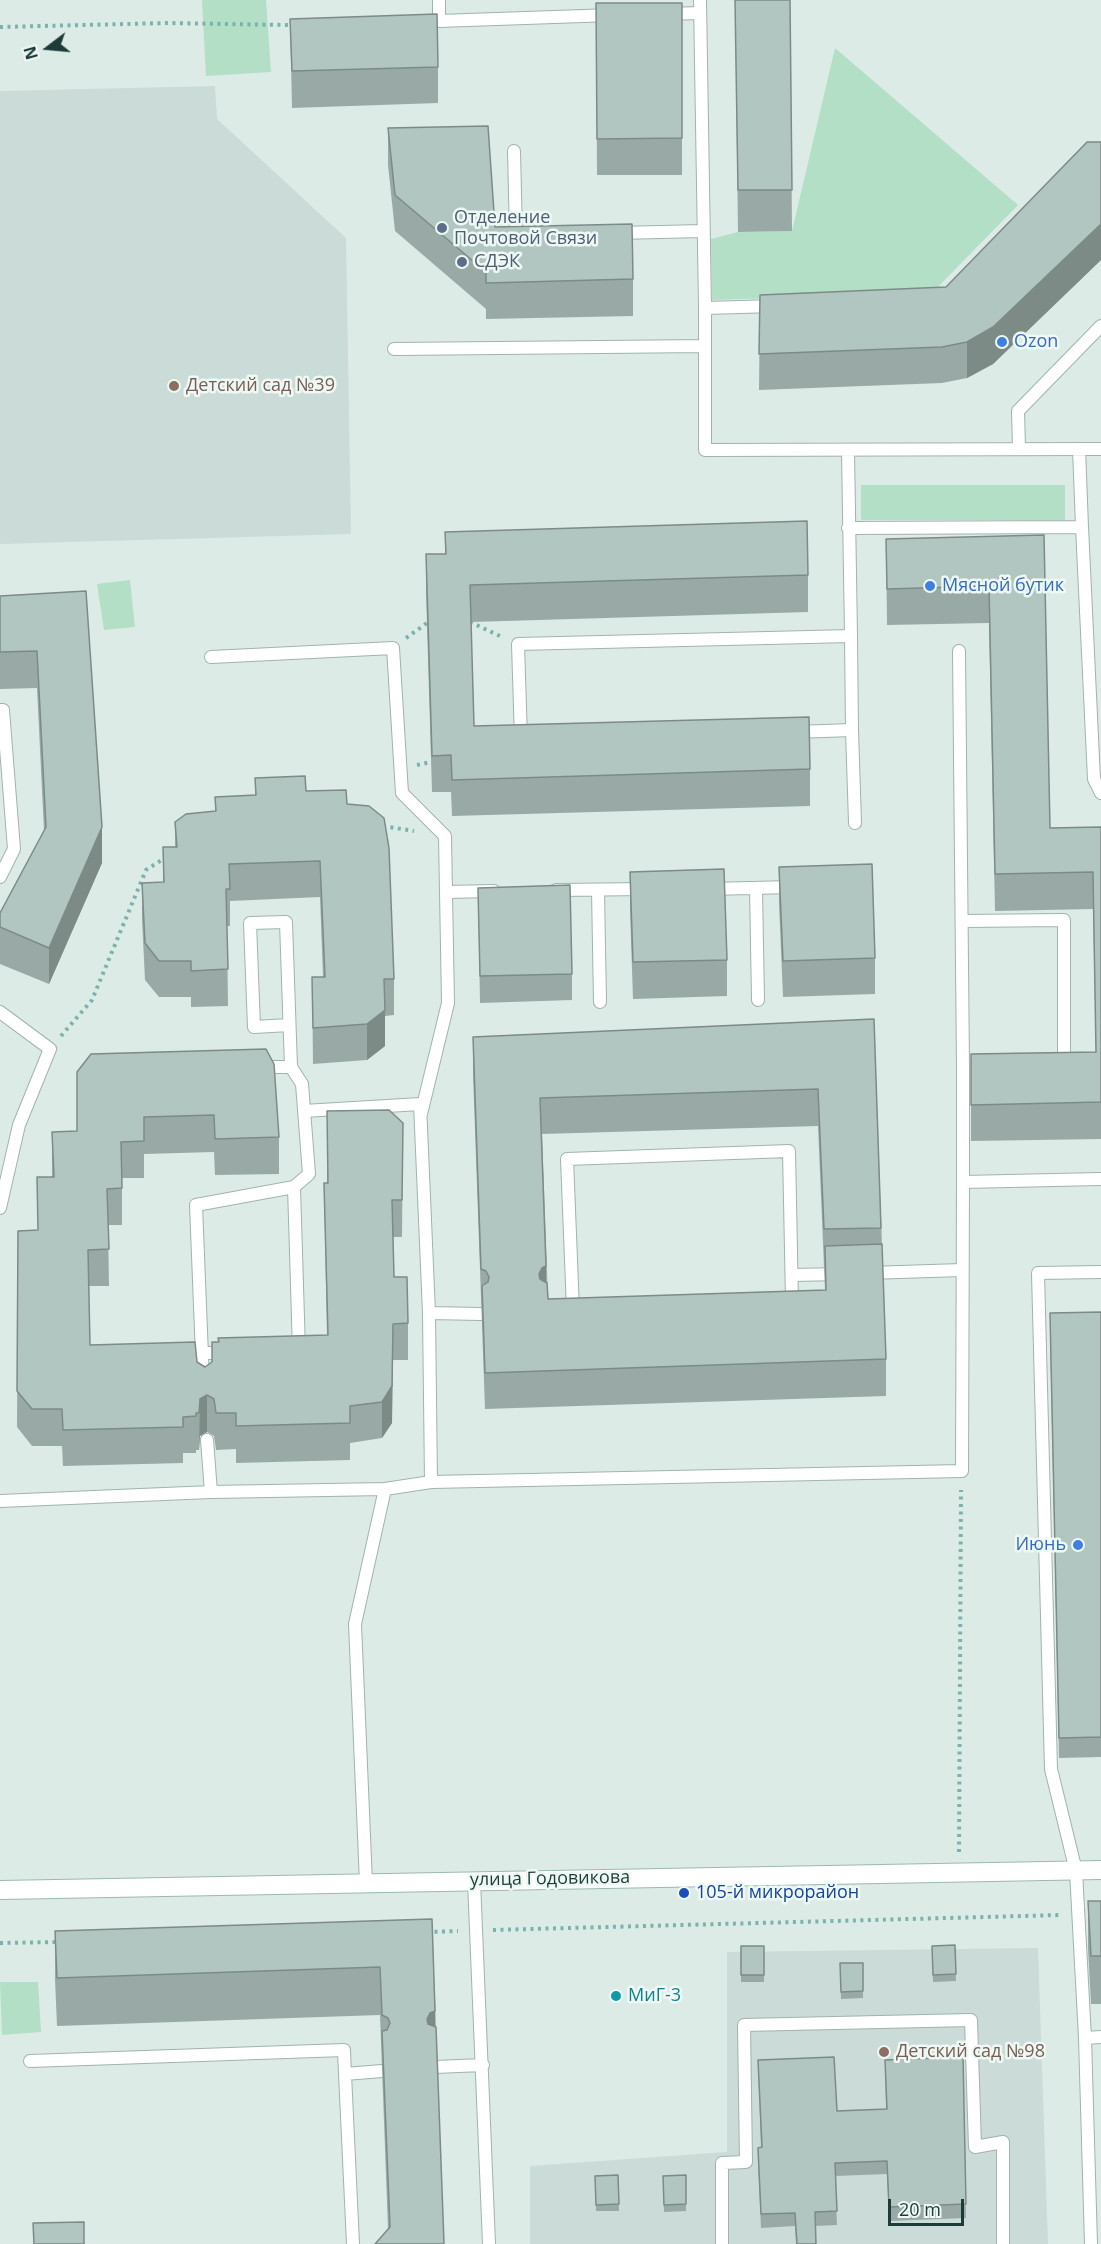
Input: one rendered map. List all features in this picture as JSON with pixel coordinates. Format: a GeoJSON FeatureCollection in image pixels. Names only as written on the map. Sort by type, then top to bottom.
{"type":"FeatureCollection","features":[{"type":"Feature","properties":{"kind":"street","name":"улица Годовикова"},"geometry":{"type":"LineString","coordinates":[[0,1890],[1101,1870]]}},
{"type":"Feature","properties":{"kind":"lane"},"geometry":{"type":"LineString","coordinates":[[439,0],[434,21],[629,15]]}},
{"type":"Feature","properties":{"kind":"lane"},"geometry":{"type":"LineString","coordinates":[[652,14],[700,6],[705,450],[1101,449]]}},
{"type":"Feature","properties":{"kind":"lane"},"geometry":{"type":"LineString","coordinates":[[514,151],[516,236],[540,235]]}},
{"type":"Feature","properties":{"kind":"lane"},"geometry":{"type":"LineString","coordinates":[[610,233],[703,231]]}},
{"type":"Feature","properties":{"kind":"lane"},"geometry":{"type":"LineString","coordinates":[[705,308],[786,305]]}},
{"type":"Feature","properties":{"kind":"lane"},"geometry":{"type":"LineString","coordinates":[[1019,448],[1018,411],[1101,326]]}},
{"type":"Feature","properties":{"kind":"lane"},"geometry":{"type":"LineString","coordinates":[[394,349],[705,346]]}},
{"type":"Feature","properties":{"kind":"lane"},"geometry":{"type":"LineString","coordinates":[[1079,448],[1094,779],[1101,793]]}},
{"type":"Feature","properties":{"kind":"lane"},"geometry":{"type":"LineString","coordinates":[[848,450],[855,823]]}},
{"type":"Feature","properties":{"kind":"lane"},"geometry":{"type":"LineString","coordinates":[[848,528],[1082,527]]}},
{"type":"Feature","properties":{"kind":"lane"},"geometry":{"type":"LineString","coordinates":[[533,740],[521,740],[518,644],[851,636]]}},
{"type":"Feature","properties":{"kind":"lane"},"geometry":{"type":"LineString","coordinates":[[211,657],[393,648],[402,793],[445,836],[448,1003],[421,1114]]}},
{"type":"Feature","properties":{"kind":"lane"},"geometry":{"type":"LineString","coordinates":[[0,1501],[211,1492],[385,1489],[430,1482],[962,1471],[963,1182],[969,1068],[962,921],[959,651]]}},
{"type":"Feature","properties":{"kind":"lane"},"geometry":{"type":"LineString","coordinates":[[0,710],[3,710],[14,849],[0,877]]}},
{"type":"Feature","properties":{"kind":"lane"},"geometry":{"type":"LineString","coordinates":[[781,732],[852,730]]}},
{"type":"Feature","properties":{"kind":"lane"},"geometry":{"type":"LineString","coordinates":[[700,889],[800,887]]}},
{"type":"Feature","properties":{"kind":"lane"},"geometry":{"type":"LineString","coordinates":[[756,888],[758,1000]]}},
{"type":"Feature","properties":{"kind":"lane"},"geometry":{"type":"LineString","coordinates":[[540,891],[655,889]]}},
{"type":"Feature","properties":{"kind":"lane"},"geometry":{"type":"LineString","coordinates":[[598,890],[600,1002]]}},
{"type":"Feature","properties":{"kind":"lane"},"geometry":{"type":"LineString","coordinates":[[446,891],[505,891]]}},
{"type":"Feature","properties":{"kind":"lane"},"geometry":{"type":"LineString","coordinates":[[962,921],[1064,920],[1066,1067],[1054,1067]]}},
{"type":"Feature","properties":{"kind":"lane"},"geometry":{"type":"LineString","coordinates":[[204,1395],[196,1205],[294,1187],[309,1174],[302,1084],[291,1066],[286,922],[250,923],[254,1027],[289,1025]]}},
{"type":"Feature","properties":{"kind":"lane"},"geometry":{"type":"LineString","coordinates":[[0,1011],[50,1049],[19,1125],[0,1208]]}},
{"type":"Feature","properties":{"kind":"lane"},"geometry":{"type":"LineString","coordinates":[[243,1068],[291,1066]]}},
{"type":"Feature","properties":{"kind":"lane"},"geometry":{"type":"LineString","coordinates":[[304,1111],[420,1104],[429,1313],[430,1482]]}},
{"type":"Feature","properties":{"kind":"lane"},"geometry":{"type":"LineString","coordinates":[[574,1310],[567,1159],[789,1151],[792,1301],[780,1301]]}},
{"type":"Feature","properties":{"kind":"lane"},"geometry":{"type":"LineString","coordinates":[[963,1182],[1101,1179]]}},
{"type":"Feature","properties":{"kind":"lane"},"geometry":{"type":"LineString","coordinates":[[288,1352],[299,1352],[294,1187]]}},
{"type":"Feature","properties":{"kind":"lane"},"geometry":{"type":"LineString","coordinates":[[792,1275],[962,1270]]}},
{"type":"Feature","properties":{"kind":"lane"},"geometry":{"type":"LineString","coordinates":[[1091,2244],[1085,2038],[1076,1871],[1051,1769],[1038,1273],[1101,1272]]}},
{"type":"Feature","properties":{"kind":"lane"},"geometry":{"type":"LineString","coordinates":[[429,1313],[482,1314]]}},
{"type":"Feature","properties":{"kind":"lane"},"geometry":{"type":"LineString","coordinates":[[166,1353],[245,1352]]}},
{"type":"Feature","properties":{"kind":"lane"},"geometry":{"type":"LineString","coordinates":[[207,1440],[211,1492]]}},
{"type":"Feature","properties":{"kind":"lane"},"geometry":{"type":"LineString","coordinates":[[366,1883],[355,1624],[385,1489]]}},
{"type":"Feature","properties":{"kind":"lane"},"geometry":{"type":"LineString","coordinates":[[474,1881],[489,2244]]}},
{"type":"Feature","properties":{"kind":"lane"},"geometry":{"type":"LineString","coordinates":[[722,2244],[722,2163],[746,2162],[744,2025],[971,2020],[975,2147],[1003,2142],[1003,2244]]}},
{"type":"Feature","properties":{"kind":"lane"},"geometry":{"type":"LineString","coordinates":[[1085,2038],[1101,2037]]}},
{"type":"Feature","properties":{"kind":"lane"},"geometry":{"type":"LineString","coordinates":[[30,2061],[344,2050],[352,2244]]}},
{"type":"Feature","properties":{"kind":"lane"},"geometry":{"type":"LineString","coordinates":[[435,2067],[483,2065]]}},
{"type":"Feature","properties":{"kind":"lane"},"geometry":{"type":"LineString","coordinates":[[345,2074],[382,2071]]}},
{"type":"Feature","properties":{"kind":"path"},"geometry":{"type":"LineString","coordinates":[[0,27],[167,23],[288,25]]}},
{"type":"Feature","properties":{"kind":"path"},"geometry":{"type":"LineString","coordinates":[[470,622],[518,644]]}},
{"type":"Feature","properties":{"kind":"path"},"geometry":{"type":"LineString","coordinates":[[393,648],[427,623]]}},
{"type":"Feature","properties":{"kind":"path"},"geometry":{"type":"LineString","coordinates":[[375,825],[445,836]]}},
{"type":"Feature","properties":{"kind":"path"},"geometry":{"type":"LineString","coordinates":[[50,1049],[92,1000],[146,870],[166,857]]}},
{"type":"Feature","properties":{"kind":"path"},"geometry":{"type":"LineString","coordinates":[[958,1873],[962,1471]]}},
{"type":"Feature","properties":{"kind":"path"},"geometry":{"type":"LineString","coordinates":[[417,1932],[1078,1915]]}},
{"type":"Feature","properties":{"kind":"path"},"geometry":{"type":"LineString","coordinates":[[0,1943],[72,1941]]}},
{"type":"Feature","properties":{"kind":"shaded area","name":"Детский сад №39"},"geometry":{"type":"Polygon","coordinates":[[[215,86],[217,119],[346,238],[351,534],[0,544],[0,91],[215,86]]]}},
{"type":"Feature","properties":{"kind":"shaded area","name":"Детский сад №98"},"geometry":{"type":"Polygon","coordinates":[[[1038,1948],[1048,2244],[530,2244],[530,2166],[727,2152],[727,1952],[1038,1948]]]}},
{"type":"Feature","properties":{"kind":"green space"},"geometry":{"type":"Polygon","coordinates":[[[202,0],[266,0],[271,72],[206,76],[202,0]]]}},
{"type":"Feature","properties":{"kind":"green space"},"geometry":{"type":"Polygon","coordinates":[[[835,48],[1018,205],[932,293],[712,300],[711,239],[738,232],[792,231],[835,48]]]}},
{"type":"Feature","properties":{"kind":"green space"},"geometry":{"type":"Polygon","coordinates":[[[861,485],[1065,485],[1065,520],[861,520],[861,485]]]}},
{"type":"Feature","properties":{"kind":"green space"},"geometry":{"type":"Polygon","coordinates":[[[130,580],[135,627],[104,630],[97,584],[130,580]]]}},
{"type":"Feature","properties":{"kind":"green space"},"geometry":{"type":"Polygon","coordinates":[[[0,1982],[38,1982],[41,2032],[2,2035],[0,1982]]]}},
{"type":"Feature","properties":{"kind":"building"},"geometry":{"type":"Polygon","coordinates":[[[735,0],[790,0],[792,190],[738,190],[735,0]]]}},
{"type":"Feature","properties":{"kind":"building"},"geometry":{"type":"Polygon","coordinates":[[[596,3],[682,3],[682,138],[597,139],[596,3]]]}},
{"type":"Feature","properties":{"kind":"building"},"geometry":{"type":"Polygon","coordinates":[[[437,14],[438,67],[292,71],[290,19],[437,14]]]}},
{"type":"Feature","properties":{"kind":"building"},"geometry":{"type":"Polygon","coordinates":[[[488,126],[495,227],[632,224],[633,279],[486,283],[486,272],[395,195],[388,128],[488,126]]]}},
{"type":"Feature","properties":{"kind":"building"},"geometry":{"type":"Polygon","coordinates":[[[1087,142],[1101,142],[1101,224],[993,327],[967,342],[942,347],[759,354],[760,295],[946,287],[1087,142]]]}},
{"type":"Feature","properties":{"kind":"building"},"geometry":{"type":"Polygon","coordinates":[[[807,521],[808,575],[470,585],[474,726],[809,717],[810,769],[452,780],[451,755],[432,756],[426,554],[446,554],[445,532],[807,521]]]}},
{"type":"Feature","properties":{"kind":"building"},"geometry":{"type":"Polygon","coordinates":[[[1044,535],[1050,828],[1101,827],[1101,1102],[971,1105],[971,1054],[1096,1052],[1093,872],[995,874],[989,586],[887,589],[886,539],[1044,535]]]}},
{"type":"Feature","properties":{"kind":"building"},"geometry":{"type":"Polygon","coordinates":[[[86,591],[102,827],[49,948],[0,927],[0,913],[46,827],[37,651],[0,652],[0,596],[86,591]]]}},
{"type":"Feature","properties":{"kind":"building"},"geometry":{"type":"Polygon","coordinates":[[[305,776],[306,791],[346,790],[347,804],[369,806],[384,818],[389,848],[394,979],[384,979],[385,1010],[367,1024],[313,1028],[312,977],[325,977],[320,861],[229,864],[230,889],[226,889],[228,969],[191,971],[191,961],[159,961],[145,943],[142,883],[164,882],[163,847],[177,847],[175,822],[186,814],[216,811],[215,797],[256,795],[255,778],[305,776]]]}},
{"type":"Feature","properties":{"kind":"building"},"geometry":{"type":"Polygon","coordinates":[[[872,864],[875,958],[783,961],[779,867],[872,864]]]}},
{"type":"Feature","properties":{"kind":"building"},"geometry":{"type":"Polygon","coordinates":[[[724,869],[727,960],[633,962],[630,872],[724,869]]]}},
{"type":"Feature","properties":{"kind":"building"},"geometry":{"type":"Polygon","coordinates":[[[570,885],[572,974],[480,976],[478,888],[570,885]]]}},
{"type":"Feature","properties":{"kind":"building"},"geometry":{"type":"Polygon","coordinates":[[[874,1019],[881,1228],[824,1229],[818,1089],[540,1098],[546,1266],[539,1274],[540,1279],[547,1283],[548,1299],[826,1290],[825,1246],[882,1244],[886,1359],[485,1373],[482,1286],[488,1282],[489,1277],[486,1271],[481,1269],[473,1037],[874,1019]]]}},
{"type":"Feature","properties":{"kind":"building"},"geometry":{"type":"Polygon","coordinates":[[[266,1049],[274,1064],[279,1137],[215,1139],[214,1115],[144,1117],[144,1141],[121,1142],[122,1188],[107,1189],[109,1249],[88,1250],[90,1345],[195,1342],[197,1362],[205,1367],[212,1362],[212,1342],[219,1342],[218,1338],[328,1335],[324,1183],[328,1183],[327,1111],[389,1110],[403,1123],[402,1200],[392,1200],[394,1277],[407,1277],[408,1323],[393,1324],[392,1386],[382,1402],[350,1406],[350,1423],[236,1426],[236,1413],[216,1413],[214,1399],[207,1395],[200,1399],[199,1413],[196,1413],[196,1416],[183,1417],[183,1427],[63,1430],[62,1409],[32,1409],[17,1391],[18,1231],[38,1230],[37,1177],[54,1177],[52,1132],[77,1131],[77,1072],[91,1054],[266,1049]]]}},
{"type":"Feature","properties":{"kind":"building","name":"Июнь"},"geometry":{"type":"Polygon","coordinates":[[[1101,1312],[1101,1737],[1059,1738],[1050,1313],[1101,1312]]]}},
{"type":"Feature","properties":{"kind":"building"},"geometry":{"type":"Polygon","coordinates":[[[1088,1901],[1101,1901],[1101,1956],[1091,1956],[1088,1901]]]}},
{"type":"Feature","properties":{"kind":"building"},"geometry":{"type":"Polygon","coordinates":[[[432,1919],[435,2011],[430,2013],[427,2019],[428,2024],[436,2027],[443,2244],[375,2244],[390,2227],[382,2031],[387,2030],[390,2023],[388,2018],[382,2015],[380,1967],[57,1978],[55,1931],[432,1919]]]}},
{"type":"Feature","properties":{"kind":"building"},"geometry":{"type":"Polygon","coordinates":[[[955,1945],[956,1974],[933,1975],[932,1946],[955,1945]]]}},
{"type":"Feature","properties":{"kind":"building"},"geometry":{"type":"Polygon","coordinates":[[[741,1946],[764,1946],[764,1975],[741,1975],[741,1946]]]}},
{"type":"Feature","properties":{"kind":"building"},"geometry":{"type":"Polygon","coordinates":[[[840,1963],[863,1963],[863,1991],[841,1992],[840,1963]]]}},
{"type":"Feature","properties":{"kind":"building"},"geometry":{"type":"Polygon","coordinates":[[[834,2057],[837,2111],[887,2109],[885,2060],[963,2057],[966,2204],[889,2207],[887,2161],[835,2163],[837,2211],[815,2212],[816,2244],[797,2244],[795,2213],[761,2214],[758,2148],[762,2147],[758,2060],[834,2057]]]}},
{"type":"Feature","properties":{"kind":"building"},"geometry":{"type":"Polygon","coordinates":[[[618,2175],[619,2204],[596,2205],[595,2176],[618,2175]]]}},
{"type":"Feature","properties":{"kind":"building"},"geometry":{"type":"Polygon","coordinates":[[[686,2175],[686,2204],[664,2205],[663,2176],[686,2175]]]}},
{"type":"Feature","properties":{"kind":"building"},"geometry":{"type":"Polygon","coordinates":[[[84,2222],[84,2244],[34,2244],[33,2223],[84,2222]]]}},
{"type":"Feature","properties":{"kind":"place","name":"Отделение Почтовой Связи"},"geometry":{"type":"Point","coordinates":[442,228]}},
{"type":"Feature","properties":{"kind":"place","name":"СДЭК"},"geometry":{"type":"Point","coordinates":[462,262]}},
{"type":"Feature","properties":{"kind":"place","name":"Ozon"},"geometry":{"type":"Point","coordinates":[1002,342]}},
{"type":"Feature","properties":{"kind":"place","name":"Детский сад №39"},"geometry":{"type":"Point","coordinates":[174,386]}},
{"type":"Feature","properties":{"kind":"place","name":"Мясной бутик"},"geometry":{"type":"Point","coordinates":[930,586]}},
{"type":"Feature","properties":{"kind":"place","name":"Июнь"},"geometry":{"type":"Point","coordinates":[1078,1545]}},
{"type":"Feature","properties":{"kind":"place","name":"105-й микрорайон"},"geometry":{"type":"Point","coordinates":[684,1893]}},
{"type":"Feature","properties":{"kind":"place","name":"МиГ-3"},"geometry":{"type":"Point","coordinates":[616,1996]}},
{"type":"Feature","properties":{"kind":"place","name":"Детский сад №98"},"geometry":{"type":"Point","coordinates":[884,2052]}}]}
